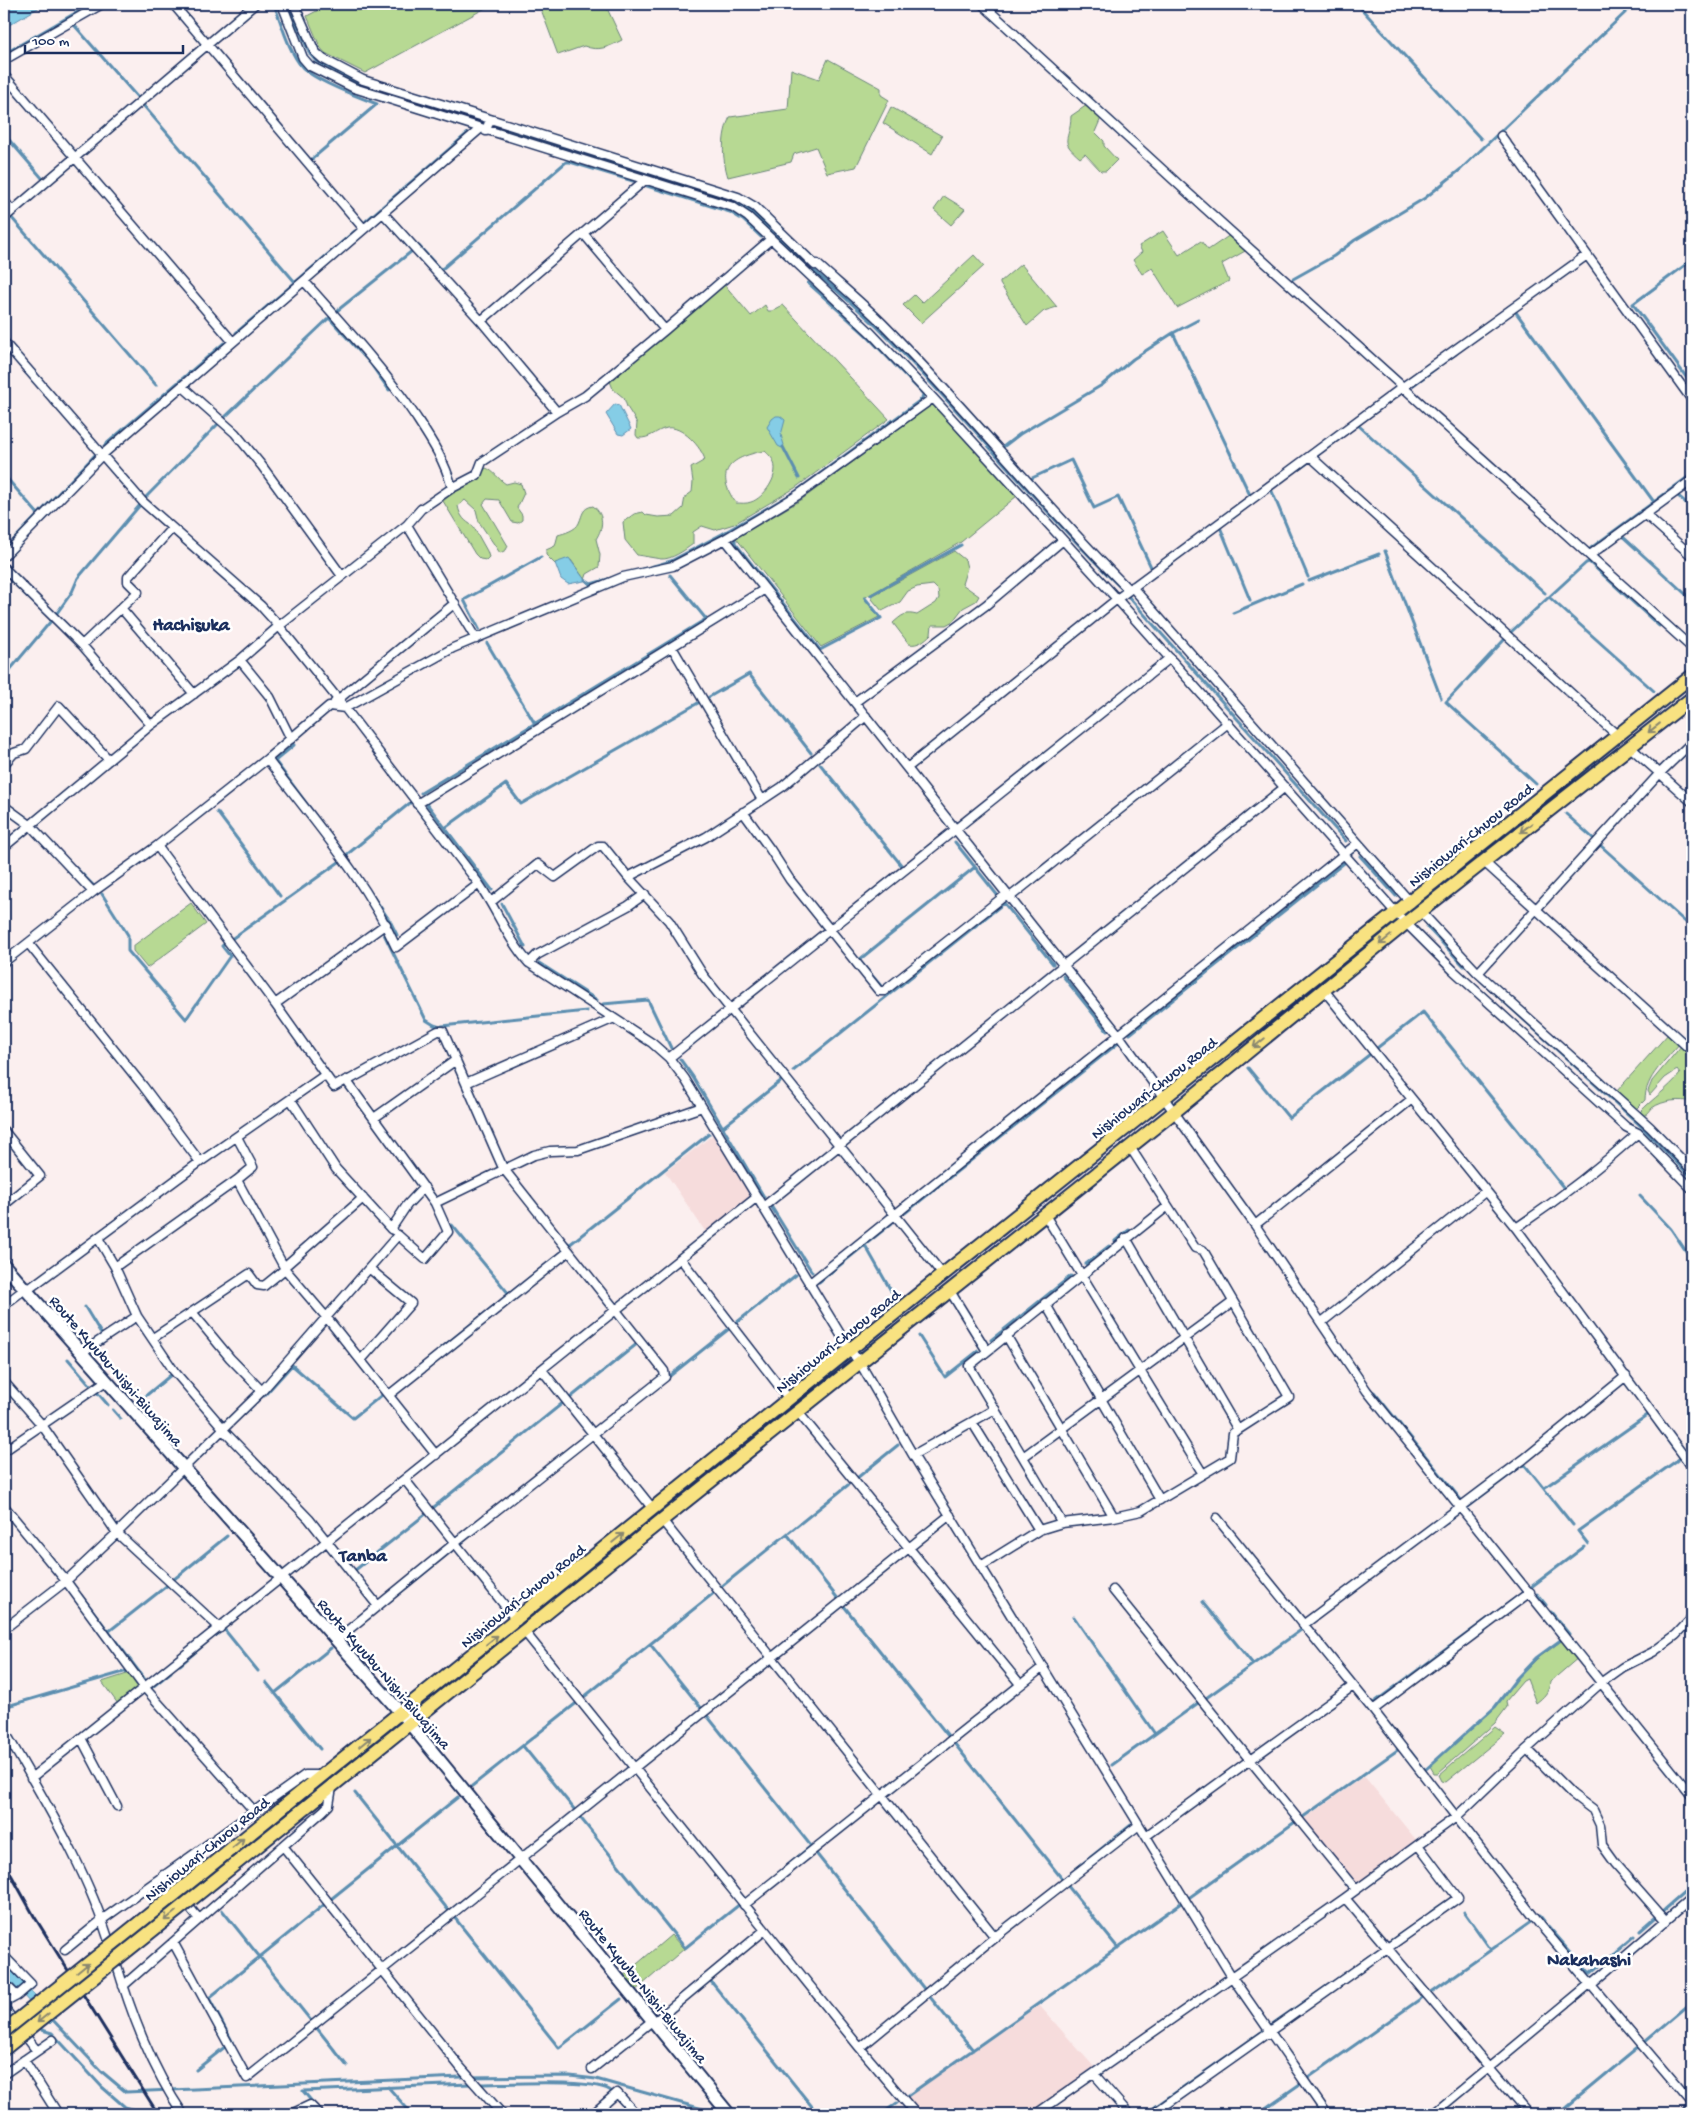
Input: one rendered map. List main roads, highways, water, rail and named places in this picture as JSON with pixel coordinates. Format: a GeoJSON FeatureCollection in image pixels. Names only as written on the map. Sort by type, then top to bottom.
{"type":"FeatureCollection","features":[{"type":"Feature","properties":{"kind":"main road","name":"Nishiowari-Chuou Road"},"geometry":{"type":"LineString","coordinates":[[4,2031],[401,1713],[662,1520],[1174,1112],[1324,990],[1402,918],[1411,903],[1692,676]]}},
{"type":"Feature","properties":{"kind":"main road","name":"Nishiowari-Chuou Road"},"geometry":{"type":"LineString","coordinates":[[4,2050],[410,1723],[653,1509],[943,1275],[1165,1098],[1402,918],[1421,912],[1692,698]]}},
{"type":"Feature","properties":{"kind":"main road","name":"Route Kyuubu-Nishi-Biwajima"},"geometry":{"type":"LineString","coordinates":[[4,1265],[410,1723],[729,2114]]}},
{"type":"Feature","properties":{"kind":"water"},"geometry":{"type":"Polygon","coordinates":[[[14,4],[45,4],[4,28],[4,10],[14,4]]]}},
{"type":"Feature","properties":{"kind":"water"},"geometry":{"type":"Polygon","coordinates":[[[615,404],[619,405],[631,429],[623,435],[618,434],[606,414],[615,404]]]}},
{"type":"Feature","properties":{"kind":"water"},"geometry":{"type":"Polygon","coordinates":[[[776,416],[780,416],[785,420],[781,435],[784,445],[782,448],[778,446],[767,427],[776,416]]]}},
{"type":"Feature","properties":{"kind":"water"},"geometry":{"type":"Polygon","coordinates":[[[569,558],[584,581],[568,584],[561,579],[555,563],[569,558]]]}},
{"type":"Feature","properties":{"kind":"water"},"geometry":{"type":"Polygon","coordinates":[[[4,1963],[56,2018],[50,2024],[4,1975],[4,1963]]]}},
{"type":"Feature","properties":{"kind":"waterway"},"geometry":{"type":"LineString","coordinates":[[4,54],[91,4]]}},
{"type":"Feature","properties":{"kind":"waterway"},"geometry":{"type":"LineString","coordinates":[[274,4],[290,46],[303,68],[327,83],[377,104],[312,159]]}},
{"type":"Feature","properties":{"kind":"waterway"},"geometry":{"type":"LineString","coordinates":[[288,4],[310,54],[316,61],[360,84],[482,123]]}},
{"type":"Feature","properties":{"kind":"waterway"},"geometry":{"type":"LineString","coordinates":[[1357,4],[1481,139]]}},
{"type":"Feature","properties":{"kind":"waterway"},"geometry":{"type":"LineString","coordinates":[[1293,279],[1334,256],[1355,240],[1425,198],[1461,169],[1627,11]]}},
{"type":"Feature","properties":{"kind":"waterway"},"geometry":{"type":"LineString","coordinates":[[75,26],[138,98]]}},
{"type":"Feature","properties":{"kind":"waterway"},"geometry":{"type":"LineString","coordinates":[[143,105],[295,282]]}},
{"type":"Feature","properties":{"kind":"waterway"},"geometry":{"type":"LineString","coordinates":[[491,126],[737,202],[752,212],[808,265]]}},
{"type":"Feature","properties":{"kind":"waterway"},"geometry":{"type":"LineString","coordinates":[[366,221],[468,133]]}},
{"type":"Feature","properties":{"kind":"waterway"},"geometry":{"type":"LineString","coordinates":[[4,134],[42,178]]}},
{"type":"Feature","properties":{"kind":"waterway"},"geometry":{"type":"LineString","coordinates":[[419,246],[442,269],[566,162],[633,181]]}},
{"type":"Feature","properties":{"kind":"waterway"},"geometry":{"type":"LineString","coordinates":[[647,186],[730,212],[743,220],[761,237]]}},
{"type":"Feature","properties":{"kind":"waterway"},"geometry":{"type":"LineString","coordinates":[[11,217],[156,385]]}},
{"type":"Feature","properties":{"kind":"waterway"},"geometry":{"type":"LineString","coordinates":[[236,333],[355,231]]}},
{"type":"Feature","properties":{"kind":"waterway"},"geometry":{"type":"LineString","coordinates":[[338,310],[412,251]]}},
{"type":"Feature","properties":{"kind":"waterway"},"geometry":{"type":"LineString","coordinates":[[1692,260],[1633,304],[1692,385]]}},
{"type":"Feature","properties":{"kind":"waterway"},"geometry":{"type":"LineString","coordinates":[[814,271],[864,315],[903,353],[1057,522],[1121,588]]}},
{"type":"Feature","properties":{"kind":"waterway"},"geometry":{"type":"LineString","coordinates":[[585,580],[591,584],[671,561],[722,534],[795,492],[922,399],[923,394],[867,336],[808,283]]}},
{"type":"Feature","properties":{"kind":"waterway"},"geometry":{"type":"LineString","coordinates":[[1515,311],[1654,502]]}},
{"type":"Feature","properties":{"kind":"waterway"},"geometry":{"type":"LineString","coordinates":[[224,418],[329,318],[370,363],[389,390],[392,388],[393,390]]}},
{"type":"Feature","properties":{"kind":"waterway"},"geometry":{"type":"LineString","coordinates":[[1003,447],[1020,434],[1102,385],[1133,359],[1173,333],[1198,320]]}},
{"type":"Feature","properties":{"kind":"waterway"},"geometry":{"type":"LineString","coordinates":[[1173,333],[1250,495]]}},
{"type":"Feature","properties":{"kind":"waterway"},"geometry":{"type":"LineString","coordinates":[[104,446],[224,343]]}},
{"type":"Feature","properties":{"kind":"waterway"},"geometry":{"type":"LineString","coordinates":[[1444,362],[1456,354]]}},
{"type":"Feature","properties":{"kind":"waterway"},"geometry":{"type":"LineString","coordinates":[[1412,386],[1439,366]]}},
{"type":"Feature","properties":{"kind":"waterway"},"geometry":{"type":"LineString","coordinates":[[1317,455],[1401,393]]}},
{"type":"Feature","properties":{"kind":"waterway"},"geometry":{"type":"LineString","coordinates":[[146,497],[217,425]]}},
{"type":"Feature","properties":{"kind":"waterway"},"geometry":{"type":"LineString","coordinates":[[1358,425],[1545,593]]}},
{"type":"Feature","properties":{"kind":"waterway"},"geometry":{"type":"LineString","coordinates":[[783,447],[799,478]]}},
{"type":"Feature","properties":{"kind":"waterway"},"geometry":{"type":"LineString","coordinates":[[4,550],[95,455]]}},
{"type":"Feature","properties":{"kind":"waterway"},"geometry":{"type":"LineString","coordinates":[[1032,478],[1071,460],[1094,508],[1118,497],[1151,567]]}},
{"type":"Feature","properties":{"kind":"waterway"},"geometry":{"type":"LineString","coordinates":[[1299,469],[1309,462]]}},
{"type":"Feature","properties":{"kind":"waterway"},"geometry":{"type":"LineString","coordinates":[[1591,548],[1692,474]]}},
{"type":"Feature","properties":{"kind":"waterway"},"geometry":{"type":"LineString","coordinates":[[4,475],[38,514]]}},
{"type":"Feature","properties":{"kind":"waterway"},"geometry":{"type":"LineString","coordinates":[[1271,489],[1308,577]]}},
{"type":"Feature","properties":{"kind":"waterway"},"geometry":{"type":"LineString","coordinates":[[1677,495],[1692,508]]}},
{"type":"Feature","properties":{"kind":"waterway"},"geometry":{"type":"LineString","coordinates":[[57,613],[72,592],[78,578],[140,505]]}},
{"type":"Feature","properties":{"kind":"waterway"},"geometry":{"type":"LineString","coordinates":[[1220,527],[1250,600]]}},
{"type":"Feature","properties":{"kind":"waterway"},"geometry":{"type":"LineString","coordinates":[[1621,535],[1692,600]]}},
{"type":"Feature","properties":{"kind":"waterway"},"geometry":{"type":"LineString","coordinates":[[735,540],[735,543],[820,650],[881,618],[865,598]]}},
{"type":"Feature","properties":{"kind":"waterway"},"geometry":{"type":"LineString","coordinates":[[871,595],[961,545]]}},
{"type":"Feature","properties":{"kind":"waterway"},"geometry":{"type":"LineString","coordinates":[[1385,551],[1441,698]]}},
{"type":"Feature","properties":{"kind":"waterway"},"geometry":{"type":"LineString","coordinates":[[1309,581],[1379,554]]}},
{"type":"Feature","properties":{"kind":"waterway"},"geometry":{"type":"LineString","coordinates":[[479,629],[464,600],[541,557]]}},
{"type":"Feature","properties":{"kind":"waterway"},"geometry":{"type":"LineString","coordinates":[[1511,632],[1589,562],[1659,626]]}},
{"type":"Feature","properties":{"kind":"waterway"},"geometry":{"type":"LineString","coordinates":[[421,793],[706,619],[670,575]]}},
{"type":"Feature","properties":{"kind":"waterway"},"geometry":{"type":"LineString","coordinates":[[1233,613],[1302,584]]}},
{"type":"Feature","properties":{"kind":"waterway"},"geometry":{"type":"LineString","coordinates":[[1127,595],[1346,841]]}},
{"type":"Feature","properties":{"kind":"waterway"},"geometry":{"type":"LineString","coordinates":[[1549,597],[1654,691]]}},
{"type":"Feature","properties":{"kind":"waterway"},"geometry":{"type":"LineString","coordinates":[[4,677],[51,621]]}},
{"type":"Feature","properties":{"kind":"waterway"},"geometry":{"type":"LineString","coordinates":[[1504,640],[1446,702],[1536,784]]}},
{"type":"Feature","properties":{"kind":"waterway"},"geometry":{"type":"LineString","coordinates":[[487,643],[535,724]]}},
{"type":"Feature","properties":{"kind":"waterway"},"geometry":{"type":"LineString","coordinates":[[709,697],[749,674],[811,753]]}},
{"type":"Feature","properties":{"kind":"waterway"},"geometry":{"type":"LineString","coordinates":[[445,828],[506,784],[521,804],[698,703]]}},
{"type":"Feature","properties":{"kind":"waterway"},"geometry":{"type":"LineString","coordinates":[[1685,719],[1692,726]]}},
{"type":"Feature","properties":{"kind":"waterway"},"geometry":{"type":"LineString","coordinates":[[294,745],[275,761],[315,815]]}},
{"type":"Feature","properties":{"kind":"waterway"},"geometry":{"type":"LineString","coordinates":[[1678,761],[1692,747]]}},
{"type":"Feature","properties":{"kind":"waterway"},"geometry":{"type":"LineString","coordinates":[[820,764],[902,866]]}},
{"type":"Feature","properties":{"kind":"waterway"},"geometry":{"type":"LineString","coordinates":[[344,857],[410,803]]}},
{"type":"Feature","properties":{"kind":"waterway"},"geometry":{"type":"LineString","coordinates":[[427,804],[492,890]]}},
{"type":"Feature","properties":{"kind":"waterway"},"geometry":{"type":"LineString","coordinates":[[217,812],[280,896]]}},
{"type":"Feature","properties":{"kind":"waterway"},"geometry":{"type":"LineString","coordinates":[[1566,814],[1595,840]]}},
{"type":"Feature","properties":{"kind":"waterway"},"geometry":{"type":"LineString","coordinates":[[1542,908],[1618,825]]}},
{"type":"Feature","properties":{"kind":"waterway"},"geometry":{"type":"LineString","coordinates":[[955,842],[998,896]]}},
{"type":"Feature","properties":{"kind":"waterway"},"geometry":{"type":"LineString","coordinates":[[1600,845],[1692,928]]}},
{"type":"Feature","properties":{"kind":"waterway"},"geometry":{"type":"LineString","coordinates":[[1360,856],[1396,896]]}},
{"type":"Feature","properties":{"kind":"waterway"},"geometry":{"type":"LineString","coordinates":[[230,940],[339,862]]}},
{"type":"Feature","properties":{"kind":"waterway"},"geometry":{"type":"LineString","coordinates":[[1130,1034],[1344,863]]}},
{"type":"Feature","properties":{"kind":"waterway"},"geometry":{"type":"LineString","coordinates":[[74,866],[94,886]]}},
{"type":"Feature","properties":{"kind":"waterway"},"geometry":{"type":"LineString","coordinates":[[881,986],[859,960],[975,867]]}},
{"type":"Feature","properties":{"kind":"waterway"},"geometry":{"type":"LineString","coordinates":[[371,893],[397,935]]}},
{"type":"Feature","properties":{"kind":"waterway"},"geometry":{"type":"LineString","coordinates":[[102,894],[128,935],[128,951],[186,1019],[230,956],[222,946],[224,944]]}},
{"type":"Feature","properties":{"kind":"waterway"},"geometry":{"type":"LineString","coordinates":[[793,1071],[1004,903],[1053,964]]}},
{"type":"Feature","properties":{"kind":"waterway"},"geometry":{"type":"LineString","coordinates":[[502,904],[525,947]]}},
{"type":"Feature","properties":{"kind":"waterway"},"geometry":{"type":"LineString","coordinates":[[1427,927],[1464,966]]}},
{"type":"Feature","properties":{"kind":"waterway"},"geometry":{"type":"LineString","coordinates":[[383,932],[426,1020],[443,1028]]}},
{"type":"Feature","properties":{"kind":"waterway"},"geometry":{"type":"LineString","coordinates":[[539,963],[597,1000]]}},
{"type":"Feature","properties":{"kind":"waterway"},"geometry":{"type":"LineString","coordinates":[[1063,976],[1107,1031]]}},
{"type":"Feature","properties":{"kind":"waterway"},"geometry":{"type":"LineString","coordinates":[[1481,981],[1643,1128],[1692,1178]]}},
{"type":"Feature","properties":{"kind":"waterway"},"geometry":{"type":"LineString","coordinates":[[603,1004],[648,1000],[671,1048]]}},
{"type":"Feature","properties":{"kind":"waterway"},"geometry":{"type":"LineString","coordinates":[[442,1026],[587,1011]]}},
{"type":"Feature","properties":{"kind":"waterway"},"geometry":{"type":"LineString","coordinates":[[1377,1048],[1423,1012],[1563,1187]]}},
{"type":"Feature","properties":{"kind":"waterway"},"geometry":{"type":"LineString","coordinates":[[905,1213],[1117,1044]]}},
{"type":"Feature","properties":{"kind":"waterway"},"geometry":{"type":"LineString","coordinates":[[1248,1068],[1289,1118],[1369,1055]]}},
{"type":"Feature","properties":{"kind":"waterway"},"geometry":{"type":"LineString","coordinates":[[680,1059],[693,1077],[764,1197]]}},
{"type":"Feature","properties":{"kind":"waterway"},"geometry":{"type":"LineString","coordinates":[[723,1127],[782,1080]]}},
{"type":"Feature","properties":{"kind":"waterway"},"geometry":{"type":"LineString","coordinates":[[568,1243],[569,1245],[709,1134]]}},
{"type":"Feature","properties":{"kind":"waterway"},"geometry":{"type":"LineString","coordinates":[[1640,1196],[1671,1229],[1692,1260]]}},
{"type":"Feature","properties":{"kind":"waterway"},"geometry":{"type":"LineString","coordinates":[[771,1206],[812,1272]]}},
{"type":"Feature","properties":{"kind":"waterway"},"geometry":{"type":"LineString","coordinates":[[819,1282],[892,1223]]}},
{"type":"Feature","properties":{"kind":"waterway"},"geometry":{"type":"LineString","coordinates":[[452,1225],[509,1294]]}},
{"type":"Feature","properties":{"kind":"waterway"},"geometry":{"type":"LineString","coordinates":[[1115,1241],[1129,1230]]}},
{"type":"Feature","properties":{"kind":"waterway"},"geometry":{"type":"LineString","coordinates":[[865,1245],[894,1296]]}},
{"type":"Feature","properties":{"kind":"waterway"},"geometry":{"type":"LineString","coordinates":[[1086,1264],[1109,1246]]}},
{"type":"Feature","properties":{"kind":"waterway"},"geometry":{"type":"LineString","coordinates":[[440,1349],[563,1251]]}},
{"type":"Feature","properties":{"kind":"waterway"},"geometry":{"type":"LineString","coordinates":[[736,1323],[796,1275]]}},
{"type":"Feature","properties":{"kind":"waterway"},"geometry":{"type":"LineString","coordinates":[[991,1340],[1071,1276]]}},
{"type":"Feature","properties":{"kind":"waterway"},"geometry":{"type":"LineString","coordinates":[[85,1307],[102,1335],[99,1337]]}},
{"type":"Feature","properties":{"kind":"waterway"},"geometry":{"type":"LineString","coordinates":[[666,1379],[730,1328]]}},
{"type":"Feature","properties":{"kind":"waterway"},"geometry":{"type":"LineString","coordinates":[[919,1336],[945,1377],[978,1351]]}},
{"type":"Feature","properties":{"kind":"waterway"},"geometry":{"type":"LineString","coordinates":[[570,1398],[638,1343]]}},
{"type":"Feature","properties":{"kind":"waterway"},"geometry":{"type":"LineString","coordinates":[[68,1359],[92,1387],[90,1388]]}},
{"type":"Feature","properties":{"kind":"waterway"},"geometry":{"type":"LineString","coordinates":[[264,1396],[292,1365],[353,1418],[382,1395]]}},
{"type":"Feature","properties":{"kind":"waterway"},"geometry":{"type":"LineString","coordinates":[[137,1403],[173,1375]]}},
{"type":"Feature","properties":{"kind":"waterway"},"geometry":{"type":"LineString","coordinates":[[96,1391],[108,1405]]}},
{"type":"Feature","properties":{"kind":"waterway"},"geometry":{"type":"LineString","coordinates":[[1374,1392],[1461,1500]]}},
{"type":"Feature","properties":{"kind":"waterway"},"geometry":{"type":"LineString","coordinates":[[434,1507],[564,1402]]}},
{"type":"Feature","properties":{"kind":"waterway"},"geometry":{"type":"LineString","coordinates":[[113,1410],[120,1418]]}},
{"type":"Feature","properties":{"kind":"waterway"},"geometry":{"type":"LineString","coordinates":[[1544,1488],[1649,1414],[1651,1417]]}},
{"type":"Feature","properties":{"kind":"waterway"},"geometry":{"type":"LineString","coordinates":[[1657,1426],[1674,1449]]}},
{"type":"Feature","properties":{"kind":"waterway"},"geometry":{"type":"LineString","coordinates":[[857,1478],[898,1445]]}},
{"type":"Feature","properties":{"kind":"waterway"},"geometry":{"type":"LineString","coordinates":[[1692,1450],[1688,1453],[1692,1458]]}},
{"type":"Feature","properties":{"kind":"waterway"},"geometry":{"type":"LineString","coordinates":[[1588,1544],[1578,1531],[1679,1459]]}},
{"type":"Feature","properties":{"kind":"waterway"},"geometry":{"type":"LineString","coordinates":[[1467,1507],[1524,1464],[1573,1525]]}},
{"type":"Feature","properties":{"kind":"waterway"},"geometry":{"type":"LineString","coordinates":[[721,1587],[848,1485]]}},
{"type":"Feature","properties":{"kind":"waterway"},"geometry":{"type":"LineString","coordinates":[[460,1544],[526,1491]]}},
{"type":"Feature","properties":{"kind":"waterway"},"geometry":{"type":"LineString","coordinates":[[354,1571],[427,1513]]}},
{"type":"Feature","properties":{"kind":"waterway"},"geometry":{"type":"LineString","coordinates":[[1447,1522],[1458,1513]]}},
{"type":"Feature","properties":{"kind":"waterway"},"geometry":{"type":"LineString","coordinates":[[787,1534],[839,1600]]}},
{"type":"Feature","properties":{"kind":"waterway"},"geometry":{"type":"LineString","coordinates":[[173,1580],[227,1536]]}},
{"type":"Feature","properties":{"kind":"waterway"},"geometry":{"type":"LineString","coordinates":[[1531,1587],[1584,1547]]}},
{"type":"Feature","properties":{"kind":"waterway"},"geometry":{"type":"LineString","coordinates":[[391,1600],[455,1548]]}},
{"type":"Feature","properties":{"kind":"waterway"},"geometry":{"type":"LineString","coordinates":[[108,1632],[169,1584]]}},
{"type":"Feature","properties":{"kind":"waterway"},"geometry":{"type":"LineString","coordinates":[[1372,1704],[1525,1591]]}},
{"type":"Feature","properties":{"kind":"waterway"},"geometry":{"type":"LineString","coordinates":[[584,1697],[715,1592]]}},
{"type":"Feature","properties":{"kind":"waterway"},"geometry":{"type":"LineString","coordinates":[[1537,1594],[1546,1605]]}},
{"type":"Feature","properties":{"kind":"waterway"},"geometry":{"type":"LineString","coordinates":[[81,1595],[146,1681]]}},
{"type":"Feature","properties":{"kind":"waterway"},"geometry":{"type":"LineString","coordinates":[[365,1595],[371,1603]]}},
{"type":"Feature","properties":{"kind":"waterway"},"geometry":{"type":"LineString","coordinates":[[1202,1602],[1253,1664]]}},
{"type":"Feature","properties":{"kind":"waterway"},"geometry":{"type":"LineString","coordinates":[[843,1605],[949,1737]]}},
{"type":"Feature","properties":{"kind":"waterway"},"geometry":{"type":"LineString","coordinates":[[1551,1612],[1569,1634]]}},
{"type":"Feature","properties":{"kind":"waterway"},"geometry":{"type":"LineString","coordinates":[[1074,1617],[1155,1734]]}},
{"type":"Feature","properties":{"kind":"waterway"},"geometry":{"type":"LineString","coordinates":[[215,1636],[224,1629],[258,1671]]}},
{"type":"Feature","properties":{"kind":"waterway"},"geometry":{"type":"LineString","coordinates":[[1206,1698],[1301,1630]]}},
{"type":"Feature","properties":{"kind":"waterway"},"geometry":{"type":"LineString","coordinates":[[1410,1751],[1425,1770],[1495,1707],[1517,1678],[1536,1658],[1562,1639]]}},
{"type":"Feature","properties":{"kind":"waterway"},"geometry":{"type":"LineString","coordinates":[[180,1665],[207,1642]]}},
{"type":"Feature","properties":{"kind":"waterway"},"geometry":{"type":"LineString","coordinates":[[650,1644],[702,1709]]}},
{"type":"Feature","properties":{"kind":"waterway"},"geometry":{"type":"LineString","coordinates":[[275,1693],[331,1648]]}},
{"type":"Feature","properties":{"kind":"waterway"},"geometry":{"type":"LineString","coordinates":[[4,1707],[127,1671]]}},
{"type":"Feature","properties":{"kind":"waterway"},"geometry":{"type":"LineString","coordinates":[[151,1688],[171,1672]]}},
{"type":"Feature","properties":{"kind":"waterway"},"geometry":{"type":"LineString","coordinates":[[266,1682],[320,1749]]}},
{"type":"Feature","properties":{"kind":"waterway"},"geometry":{"type":"LineString","coordinates":[[472,1786],[579,1701]]}},
{"type":"Feature","properties":{"kind":"waterway"},"geometry":{"type":"LineString","coordinates":[[1112,1765],[1198,1703]]}},
{"type":"Feature","properties":{"kind":"waterway"},"geometry":{"type":"LineString","coordinates":[[705,1713],[811,1846],[763,1886]]}},
{"type":"Feature","properties":{"kind":"waterway"},"geometry":{"type":"LineString","coordinates":[[954,1743],[1063,1880]]}},
{"type":"Feature","properties":{"kind":"waterway"},"geometry":{"type":"LineString","coordinates":[[523,1746],[574,1809]]}},
{"type":"Feature","properties":{"kind":"waterway"},"geometry":{"type":"LineString","coordinates":[[1303,1817],[1399,1749]]}},
{"type":"Feature","properties":{"kind":"waterway"},"geometry":{"type":"LineString","coordinates":[[355,1793],[449,1911]]}},
{"type":"Feature","properties":{"kind":"waterway"},"geometry":{"type":"LineString","coordinates":[[331,1899],[458,1797]]}},
{"type":"Feature","properties":{"kind":"waterway"},"geometry":{"type":"LineString","coordinates":[[579,1816],[685,1948],[740,1904]]}},
{"type":"Feature","properties":{"kind":"waterway"},"geometry":{"type":"LineString","coordinates":[[1190,1897],[1295,1822]]}},
{"type":"Feature","properties":{"kind":"waterway"},"geometry":{"type":"LineString","coordinates":[[1061,1881],[1131,1825]]}},
{"type":"Feature","properties":{"kind":"waterway"},"geometry":{"type":"LineString","coordinates":[[815,1852],[925,1990],[928,1987]]}},
{"type":"Feature","properties":{"kind":"waterway"},"geometry":{"type":"LineString","coordinates":[[1067,1885],[1118,1948]]}},
{"type":"Feature","properties":{"kind":"waterway"},"geometry":{"type":"LineString","coordinates":[[1662,1912],[1692,1886]]}},
{"type":"Feature","properties":{"kind":"waterway"},"geometry":{"type":"LineString","coordinates":[[1431,1912],[1453,1897],[1449,1892]]}},
{"type":"Feature","properties":{"kind":"waterway"},"geometry":{"type":"LineString","coordinates":[[906,2097],[1181,1903]]}},
{"type":"Feature","properties":{"kind":"waterway"},"geometry":{"type":"LineString","coordinates":[[232,2041],[209,1998],[325,1904]]}},
{"type":"Feature","properties":{"kind":"waterway"},"geometry":{"type":"LineString","coordinates":[[222,1910],[312,2022]]}},
{"type":"Feature","properties":{"kind":"waterway"},"geometry":{"type":"LineString","coordinates":[[1464,1912],[1491,1950]]}},
{"type":"Feature","properties":{"kind":"waterway"},"geometry":{"type":"LineString","coordinates":[[1540,1916],[1544,1921]]}},
{"type":"Feature","properties":{"kind":"waterway"},"geometry":{"type":"LineString","coordinates":[[454,1917],[559,2048],[621,1999]]}},
{"type":"Feature","properties":{"kind":"waterway"},"geometry":{"type":"LineString","coordinates":[[1389,1942],[1425,1917]]}},
{"type":"Feature","properties":{"kind":"waterway"},"geometry":{"type":"LineString","coordinates":[[1640,1931],[1656,1917]]}},
{"type":"Feature","properties":{"kind":"waterway"},"geometry":{"type":"LineString","coordinates":[[1430,1993],[1532,1921]]}},
{"type":"Feature","properties":{"kind":"waterway"},"geometry":{"type":"LineString","coordinates":[[1548,1926],[1590,1974],[1634,1936]]}},
{"type":"Feature","properties":{"kind":"waterway"},"geometry":{"type":"LineString","coordinates":[[1357,1965],[1378,1950]]}},
{"type":"Feature","properties":{"kind":"waterway"},"geometry":{"type":"LineString","coordinates":[[1271,2025],[1350,1970]]}},
{"type":"Feature","properties":{"kind":"waterway"},"geometry":{"type":"LineString","coordinates":[[709,1979],[818,2114]]}},
{"type":"Feature","properties":{"kind":"waterway"},"geometry":{"type":"LineString","coordinates":[[930,1997],[973,2050]]}},
{"type":"Feature","properties":{"kind":"waterway"},"geometry":{"type":"LineString","coordinates":[[1308,2078],[1423,1997]]}},
{"type":"Feature","properties":{"kind":"waterway"},"geometry":{"type":"LineString","coordinates":[[1645,2042],[1692,2002]]}},
{"type":"Feature","properties":{"kind":"waterway"},"geometry":{"type":"LineString","coordinates":[[51,2018],[101,2071],[126,2092],[461,2077],[570,2076],[596,2079],[706,2110]]}},
{"type":"Feature","properties":{"kind":"waterway"},"geometry":{"type":"LineString","coordinates":[[316,2027],[347,2066]]}},
{"type":"Feature","properties":{"kind":"waterway"},"geometry":{"type":"LineString","coordinates":[[42,2030],[52,2033],[102,2087],[125,2107],[139,2111],[141,2114]]}},
{"type":"Feature","properties":{"kind":"waterway"},"geometry":{"type":"LineString","coordinates":[[1145,2114],[1263,2031]]}},
{"type":"Feature","properties":{"kind":"waterway"},"geometry":{"type":"LineString","coordinates":[[196,2070],[226,2046]]}},
{"type":"Feature","properties":{"kind":"waterway"},"geometry":{"type":"LineString","coordinates":[[1558,2114],[1639,2047]]}},
{"type":"Feature","properties":{"kind":"waterway"},"geometry":{"type":"LineString","coordinates":[[482,2084],[571,2083],[604,2088],[612,2092]]}},
{"type":"Feature","properties":{"kind":"waterway"},"geometry":{"type":"LineString","coordinates":[[303,2091],[470,2084]]}},
{"type":"Feature","properties":{"kind":"waterway"},"geometry":{"type":"LineString","coordinates":[[1257,2114],[1300,2084]]}},
{"type":"Feature","properties":{"kind":"waterway"},"geometry":{"type":"LineString","coordinates":[[388,2087],[412,2114]]}},
{"type":"Feature","properties":{"kind":"waterway"},"geometry":{"type":"LineString","coordinates":[[303,2091],[314,2104]]}},
{"type":"Feature","properties":{"kind":"waterway"},"geometry":{"type":"LineString","coordinates":[[618,2100],[631,2114]]}},
{"type":"Feature","properties":{"kind":"waterway"},"geometry":{"type":"LineString","coordinates":[[882,2114],[897,2103]]}},
{"type":"Feature","properties":{"kind":"waterway"},"geometry":{"type":"LineString","coordinates":[[301,2114],[308,2110]]}},
{"type":"Feature","properties":{"kind":"railway"},"geometry":{"type":"LineString","coordinates":[[4,1862],[34,1916],[158,2114]]}},
{"type":"Feature","properties":{"kind":"district","name":"Hachisuka"},"geometry":{"type":"Point","coordinates":[191,623]}},
{"type":"Feature","properties":{"kind":"district","name":"Tanba"},"geometry":{"type":"Point","coordinates":[363,1554]}},
{"type":"Feature","properties":{"kind":"district","name":"Nakahashi"},"geometry":{"type":"Point","coordinates":[1589,1958]}}]}
